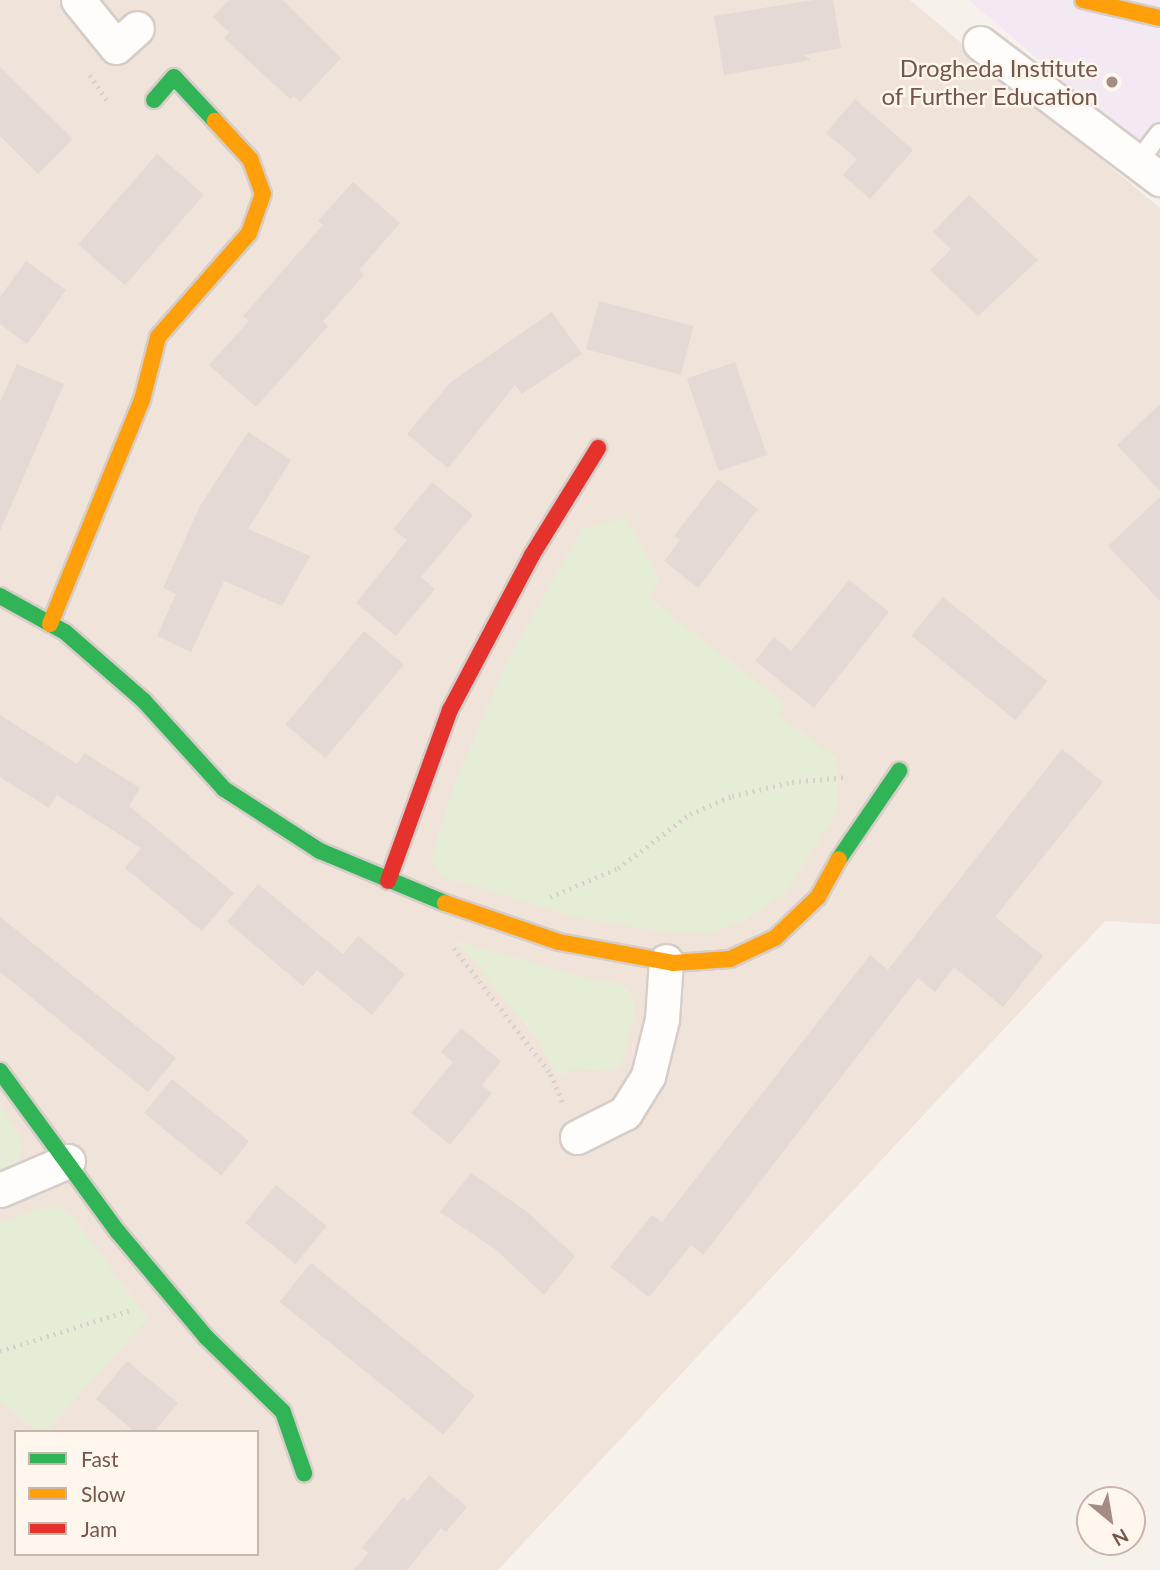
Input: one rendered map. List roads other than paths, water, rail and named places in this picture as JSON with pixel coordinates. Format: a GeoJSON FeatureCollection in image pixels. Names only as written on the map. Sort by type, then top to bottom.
{"type":"FeatureCollection","features":[{"type":"Feature","properties":{"kind":"street"},"geometry":{"type":"LineString","coordinates":[[78,0],[116,47],[137,28]]}},
{"type":"Feature","properties":{"kind":"street"},"geometry":{"type":"LineString","coordinates":[[1083,0],[1160,18]]}},
{"type":"Feature","properties":{"kind":"street"},"geometry":{"type":"LineString","coordinates":[[980,43],[1149,171]]}},
{"type":"Feature","properties":{"kind":"street"},"geometry":{"type":"LineString","coordinates":[[50,624],[115,473],[142,400],[158,337],[249,233],[263,194],[250,159],[174,77],[154,100]]}},
{"type":"Feature","properties":{"kind":"street"},"geometry":{"type":"LineString","coordinates":[[388,881],[450,710],[532,555],[598,448]]}},
{"type":"Feature","properties":{"kind":"street"},"geometry":{"type":"LineString","coordinates":[[0,596],[50,624],[144,701],[224,789],[320,851],[439,901],[559,942],[666,961],[730,959],[775,938],[818,897],[836,863],[899,771]]}},
{"type":"Feature","properties":{"kind":"street"},"geometry":{"type":"LineString","coordinates":[[577,1137],[625,1112],[648,1076],[662,1019],[666,961]]}},
{"type":"Feature","properties":{"kind":"street"},"geometry":{"type":"LineString","coordinates":[[0,1071],[172,1297],[206,1337],[283,1412],[304,1473]]}},
{"type":"Feature","properties":{"kind":"street"},"geometry":{"type":"LineString","coordinates":[[0,1190],[68,1161]]}},
{"type":"Feature","properties":{"kind":"lane"},"geometry":{"type":"LineString","coordinates":[[1149,171],[1160,134]]}},
{"type":"Feature","properties":{"kind":"place","name":"Drogheda Institute of Further Education"},"geometry":{"type":"Point","coordinates":[1112,82]}}]}
